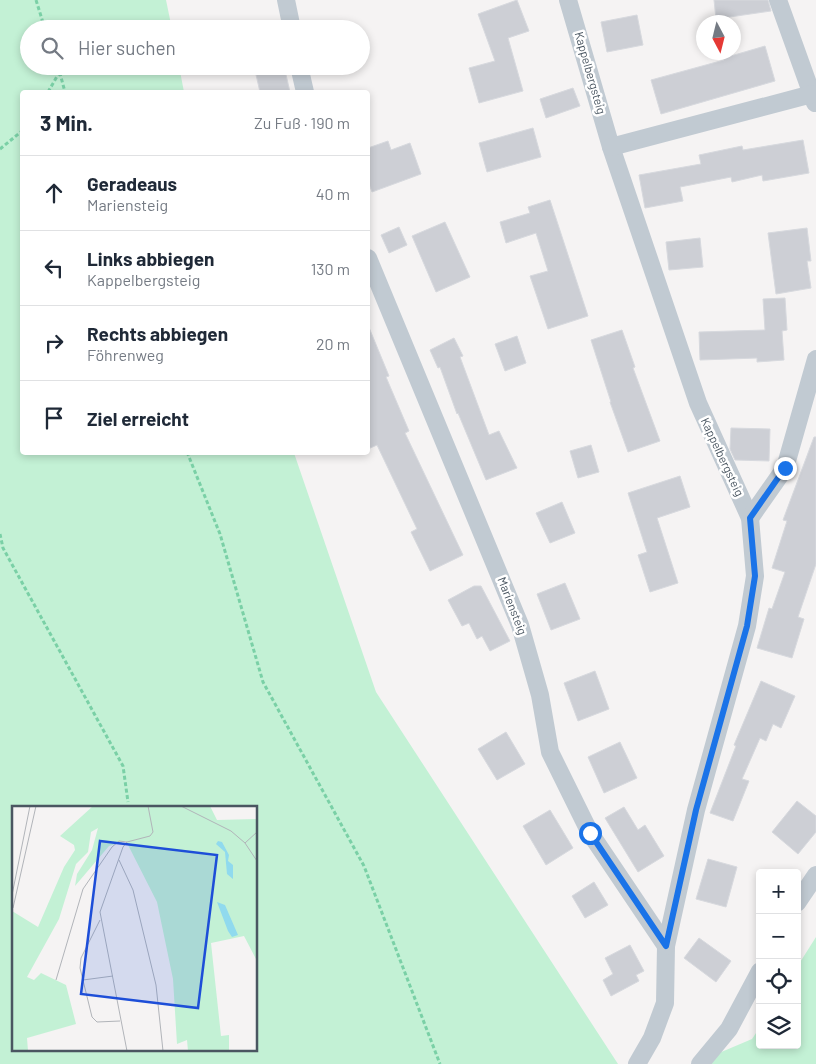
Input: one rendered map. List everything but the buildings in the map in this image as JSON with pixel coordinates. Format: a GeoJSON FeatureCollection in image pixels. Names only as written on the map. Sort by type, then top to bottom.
{"type":"FeatureCollection","features":[{"type":"Feature","properties":{"kind":"street"},"geometry":{"type":"LineString","coordinates":[[286,0],[290,20]]}},
{"type":"Feature","properties":{"kind":"street","name":"Kappelbergsteig"},"geometry":{"type":"LineString","coordinates":[[568,0],[611,147],[698,403],[750,518],[755,576],[747,626],[696,810],[666,946],[665,1003],[652,1038],[637,1064]]}},
{"type":"Feature","properties":{"kind":"street"},"geometry":{"type":"LineString","coordinates":[[611,147],[814,99],[778,0]]}},
{"type":"Feature","properties":{"kind":"street"},"geometry":{"type":"LineString","coordinates":[[302,75],[305,90]]}},
{"type":"Feature","properties":{"kind":"street","name":"Mariensteig"},"geometry":{"type":"LineString","coordinates":[[370,263],[520,625],[540,695],[550,752],[590,833],[666,946]]}},
{"type":"Feature","properties":{"kind":"street"},"geometry":{"type":"LineString","coordinates":[[750,518],[785,468],[816,359]]}},
{"type":"Feature","properties":{"kind":"street"},"geometry":{"type":"LineString","coordinates":[[801,897],[816,875]]}},
{"type":"Feature","properties":{"kind":"street"},"geometry":{"type":"LineString","coordinates":[[700,1064],[730,1029],[756,979]]}},
{"type":"Feature","properties":{"kind":"path"},"geometry":{"type":"LineString","coordinates":[[36,0],[42,20]]}},
{"type":"Feature","properties":{"kind":"path"},"geometry":{"type":"LineString","coordinates":[[49,90],[58,75]]}},
{"type":"Feature","properties":{"kind":"path"},"geometry":{"type":"LineString","coordinates":[[61,75],[65,90]]}},
{"type":"Feature","properties":{"kind":"path"},"geometry":{"type":"LineString","coordinates":[[0,149],[20,133]]}},
{"type":"Feature","properties":{"kind":"path"},"geometry":{"type":"LineString","coordinates":[[188,455],[220,534],[263,682],[364,866],[440,1064]]}},
{"type":"Feature","properties":{"kind":"path"},"geometry":{"type":"LineString","coordinates":[[0,534],[1,547],[123,766],[128,802]]}},
{"type":"Feature","properties":{"kind":"green space"},"geometry":{"type":"Polygon","coordinates":[[[0,0],[166,0],[170,20],[20,20],[20,75],[181,75],[184,90],[20,90],[20,455],[295,455],[376,692],[618,1064],[0,1064],[0,0]]]}},
{"type":"Feature","properties":{"kind":"green space"},"geometry":{"type":"Polygon","coordinates":[[[816,937],[816,1064],[693,1064],[752,1039],[756,1033],[756,1049],[801,1049],[801,961],[816,937]]]}},
{"type":"Feature","properties":{"kind":"route"},"geometry":{"type":"LineString","coordinates":[[590,833],[666,946],[696,810],[747,626],[755,576],[750,518],[785,468]]}}]}
